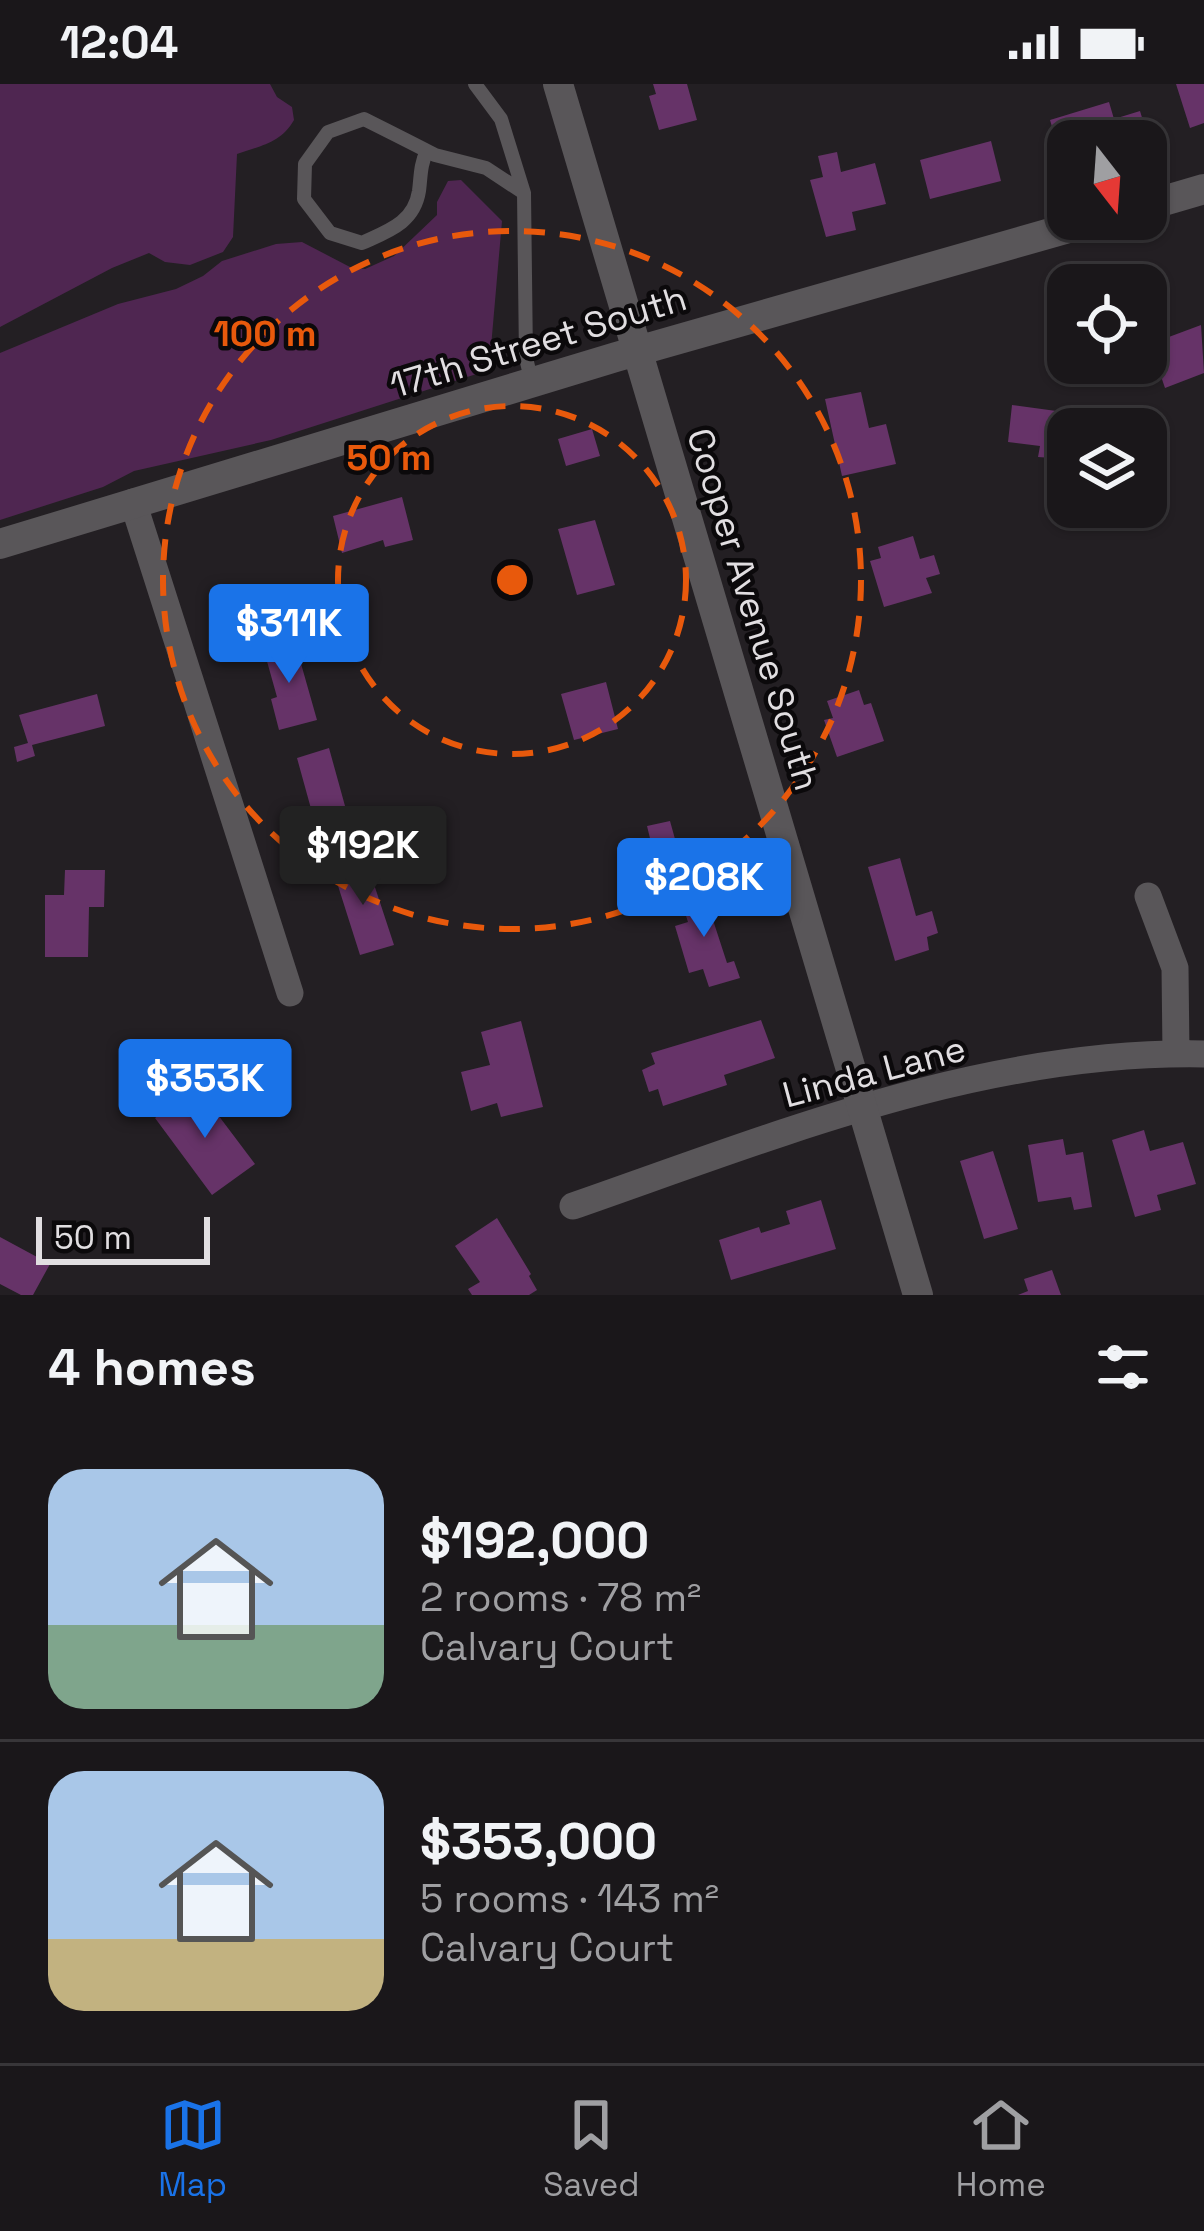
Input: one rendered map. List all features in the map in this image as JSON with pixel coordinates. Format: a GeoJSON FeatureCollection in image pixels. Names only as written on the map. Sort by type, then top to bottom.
{"type":"FeatureCollection","features":[{"type":"Feature","properties":{"kind":"street","name":"Cooper Avenue South"},"geometry":{"type":"LineString","coordinates":[[558,84],[918,1295]]}},
{"type":"Feature","properties":{"kind":"street"},"geometry":{"type":"LineString","coordinates":[[1167,200],[1204,189]]}},
{"type":"Feature","properties":{"kind":"street","name":"17th Street South"},"geometry":{"type":"LineString","coordinates":[[0,544],[532,382],[1047,234]]}},
{"type":"Feature","properties":{"kind":"street"},"geometry":{"type":"LineString","coordinates":[[133,502],[290,993]]}},
{"type":"Feature","properties":{"kind":"street"},"geometry":{"type":"LineString","coordinates":[[1148,896],[1175,968],[1190,1053]]}},
{"type":"Feature","properties":{"kind":"street","name":"Linda Lane"},"geometry":{"type":"LineString","coordinates":[[572,1206],[861,1105],[1056,1063],[1190,1053]]}},
{"type":"Feature","properties":{"kind":"lane"},"geometry":{"type":"LineString","coordinates":[[475,84],[501,119],[524,193],[525,337],[532,382]]}},
{"type":"Feature","properties":{"kind":"lane"},"geometry":{"type":"LineString","coordinates":[[427,151],[421,164],[419,197],[404,223],[362,243],[330,233],[304,200],[304,164],[328,132],[364,119],[427,151],[486,168],[524,193]]}},
{"type":"Feature","properties":{"kind":"shaded area"},"geometry":{"type":"Polygon","coordinates":[[[0,84],[270,84],[277,97],[292,107],[294,120],[276,139],[237,154],[233,237],[223,252],[190,265],[165,262],[149,253],[0,327],[0,84]]]}},
{"type":"Feature","properties":{"kind":"shaded area"},"geometry":{"type":"Polygon","coordinates":[[[461,180],[502,221],[489,370],[271,440],[134,471],[103,487],[0,520],[0,353],[118,304],[176,289],[222,261],[276,244],[302,242],[350,267],[365,269],[394,256],[437,215],[437,202],[448,181],[461,180]]]}},
{"type":"Feature","properties":{"kind":"building"},"geometry":{"type":"Polygon","coordinates":[[[653,84],[687,84],[697,120],[659,130],[649,96],[656,94],[653,84]]]}},
{"type":"Feature","properties":{"kind":"building"},"geometry":{"type":"Polygon","coordinates":[[[1176,84],[1204,84],[1204,123],[1190,128],[1176,84]]]}},
{"type":"Feature","properties":{"kind":"building"},"geometry":{"type":"Polygon","coordinates":[[[1109,102],[1114,119],[1140,111],[1143,120],[1050,120],[1109,102]]]}},
{"type":"Feature","properties":{"kind":"building"},"geometry":{"type":"Polygon","coordinates":[[[991,141],[1001,181],[930,199],[920,160],[991,141]]]}},
{"type":"Feature","properties":{"kind":"building"},"geometry":{"type":"Polygon","coordinates":[[[837,152],[841,172],[875,163],[886,204],[852,212],[856,230],[826,237],[810,180],[823,177],[818,156],[837,152]]]}},
{"type":"Feature","properties":{"kind":"building"},"geometry":{"type":"Polygon","coordinates":[[[1201,325],[1204,373],[1165,388],[1167,338],[1201,325]]]}},
{"type":"Feature","properties":{"kind":"building"},"geometry":{"type":"Polygon","coordinates":[[[861,392],[869,428],[886,424],[896,464],[842,476],[825,399],[861,392]]]}},
{"type":"Feature","properties":{"kind":"building"},"geometry":{"type":"Polygon","coordinates":[[[1012,405],[1047,410],[1047,458],[1038,457],[1040,446],[1008,442],[1012,405]]]}},
{"type":"Feature","properties":{"kind":"building"},"geometry":{"type":"Polygon","coordinates":[[[592,429],[600,456],[566,466],[558,439],[592,429]]]}},
{"type":"Feature","properties":{"kind":"building"},"geometry":{"type":"Polygon","coordinates":[[[402,497],[413,540],[385,547],[383,540],[342,553],[333,516],[402,497]]]}},
{"type":"Feature","properties":{"kind":"building"},"geometry":{"type":"Polygon","coordinates":[[[595,520],[615,585],[577,595],[558,529],[595,520]]]}},
{"type":"Feature","properties":{"kind":"building"},"geometry":{"type":"Polygon","coordinates":[[[913,536],[920,559],[934,555],[940,574],[926,578],[932,593],[884,607],[870,561],[881,558],[878,547],[913,536]]]}},
{"type":"Feature","properties":{"kind":"building"},"geometry":{"type":"Polygon","coordinates":[[[294,639],[317,720],[279,730],[271,699],[277,697],[263,647],[294,639]]]}},
{"type":"Feature","properties":{"kind":"building"},"geometry":{"type":"Polygon","coordinates":[[[606,682],[618,729],[574,740],[561,694],[606,682]]]}},
{"type":"Feature","properties":{"kind":"building"},"geometry":{"type":"Polygon","coordinates":[[[859,690],[864,705],[871,703],[884,741],[837,757],[824,720],[833,718],[827,701],[859,690]]]}},
{"type":"Feature","properties":{"kind":"building"},"geometry":{"type":"Polygon","coordinates":[[[97,694],[105,726],[32,745],[35,756],[17,762],[14,747],[28,743],[19,715],[97,694]]]}},
{"type":"Feature","properties":{"kind":"building"},"geometry":{"type":"Polygon","coordinates":[[[329,748],[350,824],[318,834],[297,758],[329,748]]]}},
{"type":"Feature","properties":{"kind":"building"},"geometry":{"type":"Polygon","coordinates":[[[670,821],[680,857],[656,863],[647,826],[670,821]]]}},
{"type":"Feature","properties":{"kind":"building"},"geometry":{"type":"Polygon","coordinates":[[[900,858],[916,916],[932,911],[938,933],[927,937],[929,950],[895,961],[868,867],[900,858]]]}},
{"type":"Feature","properties":{"kind":"building"},"geometry":{"type":"Polygon","coordinates":[[[366,860],[394,945],[360,955],[333,870],[366,860]]]}},
{"type":"Feature","properties":{"kind":"building"},"geometry":{"type":"Polygon","coordinates":[[[65,870],[105,870],[104,907],[89,907],[88,957],[45,957],[45,895],[64,895],[65,870]]]}},
{"type":"Feature","properties":{"kind":"building"},"geometry":{"type":"Polygon","coordinates":[[[709,888],[717,916],[712,917],[727,963],[734,961],[740,978],[709,987],[703,969],[689,973],[675,926],[688,922],[680,897],[709,888]]]}},
{"type":"Feature","properties":{"kind":"building"},"geometry":{"type":"Polygon","coordinates":[[[761,1020],[775,1058],[724,1075],[727,1085],[663,1106],[658,1089],[649,1092],[642,1070],[655,1064],[651,1053],[761,1020]]]}},
{"type":"Feature","properties":{"kind":"building"},"geometry":{"type":"Polygon","coordinates":[[[521,1021],[543,1107],[501,1117],[497,1103],[471,1111],[461,1072],[490,1065],[481,1032],[521,1021]]]}},
{"type":"Feature","properties":{"kind":"building"},"geometry":{"type":"Polygon","coordinates":[[[197,1087],[255,1164],[212,1195],[155,1118],[197,1087]]]}},
{"type":"Feature","properties":{"kind":"building"},"geometry":{"type":"Polygon","coordinates":[[[1144,1130],[1150,1151],[1183,1142],[1196,1184],[1157,1195],[1161,1210],[1135,1217],[1112,1140],[1144,1130]]]}},
{"type":"Feature","properties":{"kind":"building"},"geometry":{"type":"Polygon","coordinates":[[[1063,1139],[1066,1155],[1083,1152],[1092,1207],[1074,1210],[1071,1197],[1038,1202],[1028,1145],[1063,1139]]]}},
{"type":"Feature","properties":{"kind":"building"},"geometry":{"type":"Polygon","coordinates":[[[993,1151],[1018,1229],[984,1239],[960,1161],[993,1151]]]}},
{"type":"Feature","properties":{"kind":"building"},"geometry":{"type":"Polygon","coordinates":[[[821,1200],[836,1249],[731,1280],[719,1240],[759,1227],[761,1233],[790,1224],[786,1211],[821,1200]]]}},
{"type":"Feature","properties":{"kind":"building"},"geometry":{"type":"Polygon","coordinates":[[[497,1218],[531,1274],[537,1290],[529,1295],[472,1295],[468,1289],[480,1282],[455,1246],[497,1218]]]}},
{"type":"Feature","properties":{"kind":"building"},"geometry":{"type":"Polygon","coordinates":[[[0,1237],[50,1264],[33,1295],[21,1295],[0,1284],[0,1237]]]}},
{"type":"Feature","properties":{"kind":"building"},"geometry":{"type":"Polygon","coordinates":[[[1052,1270],[1061,1295],[1018,1295],[1028,1291],[1024,1279],[1052,1270]]]}}]}
